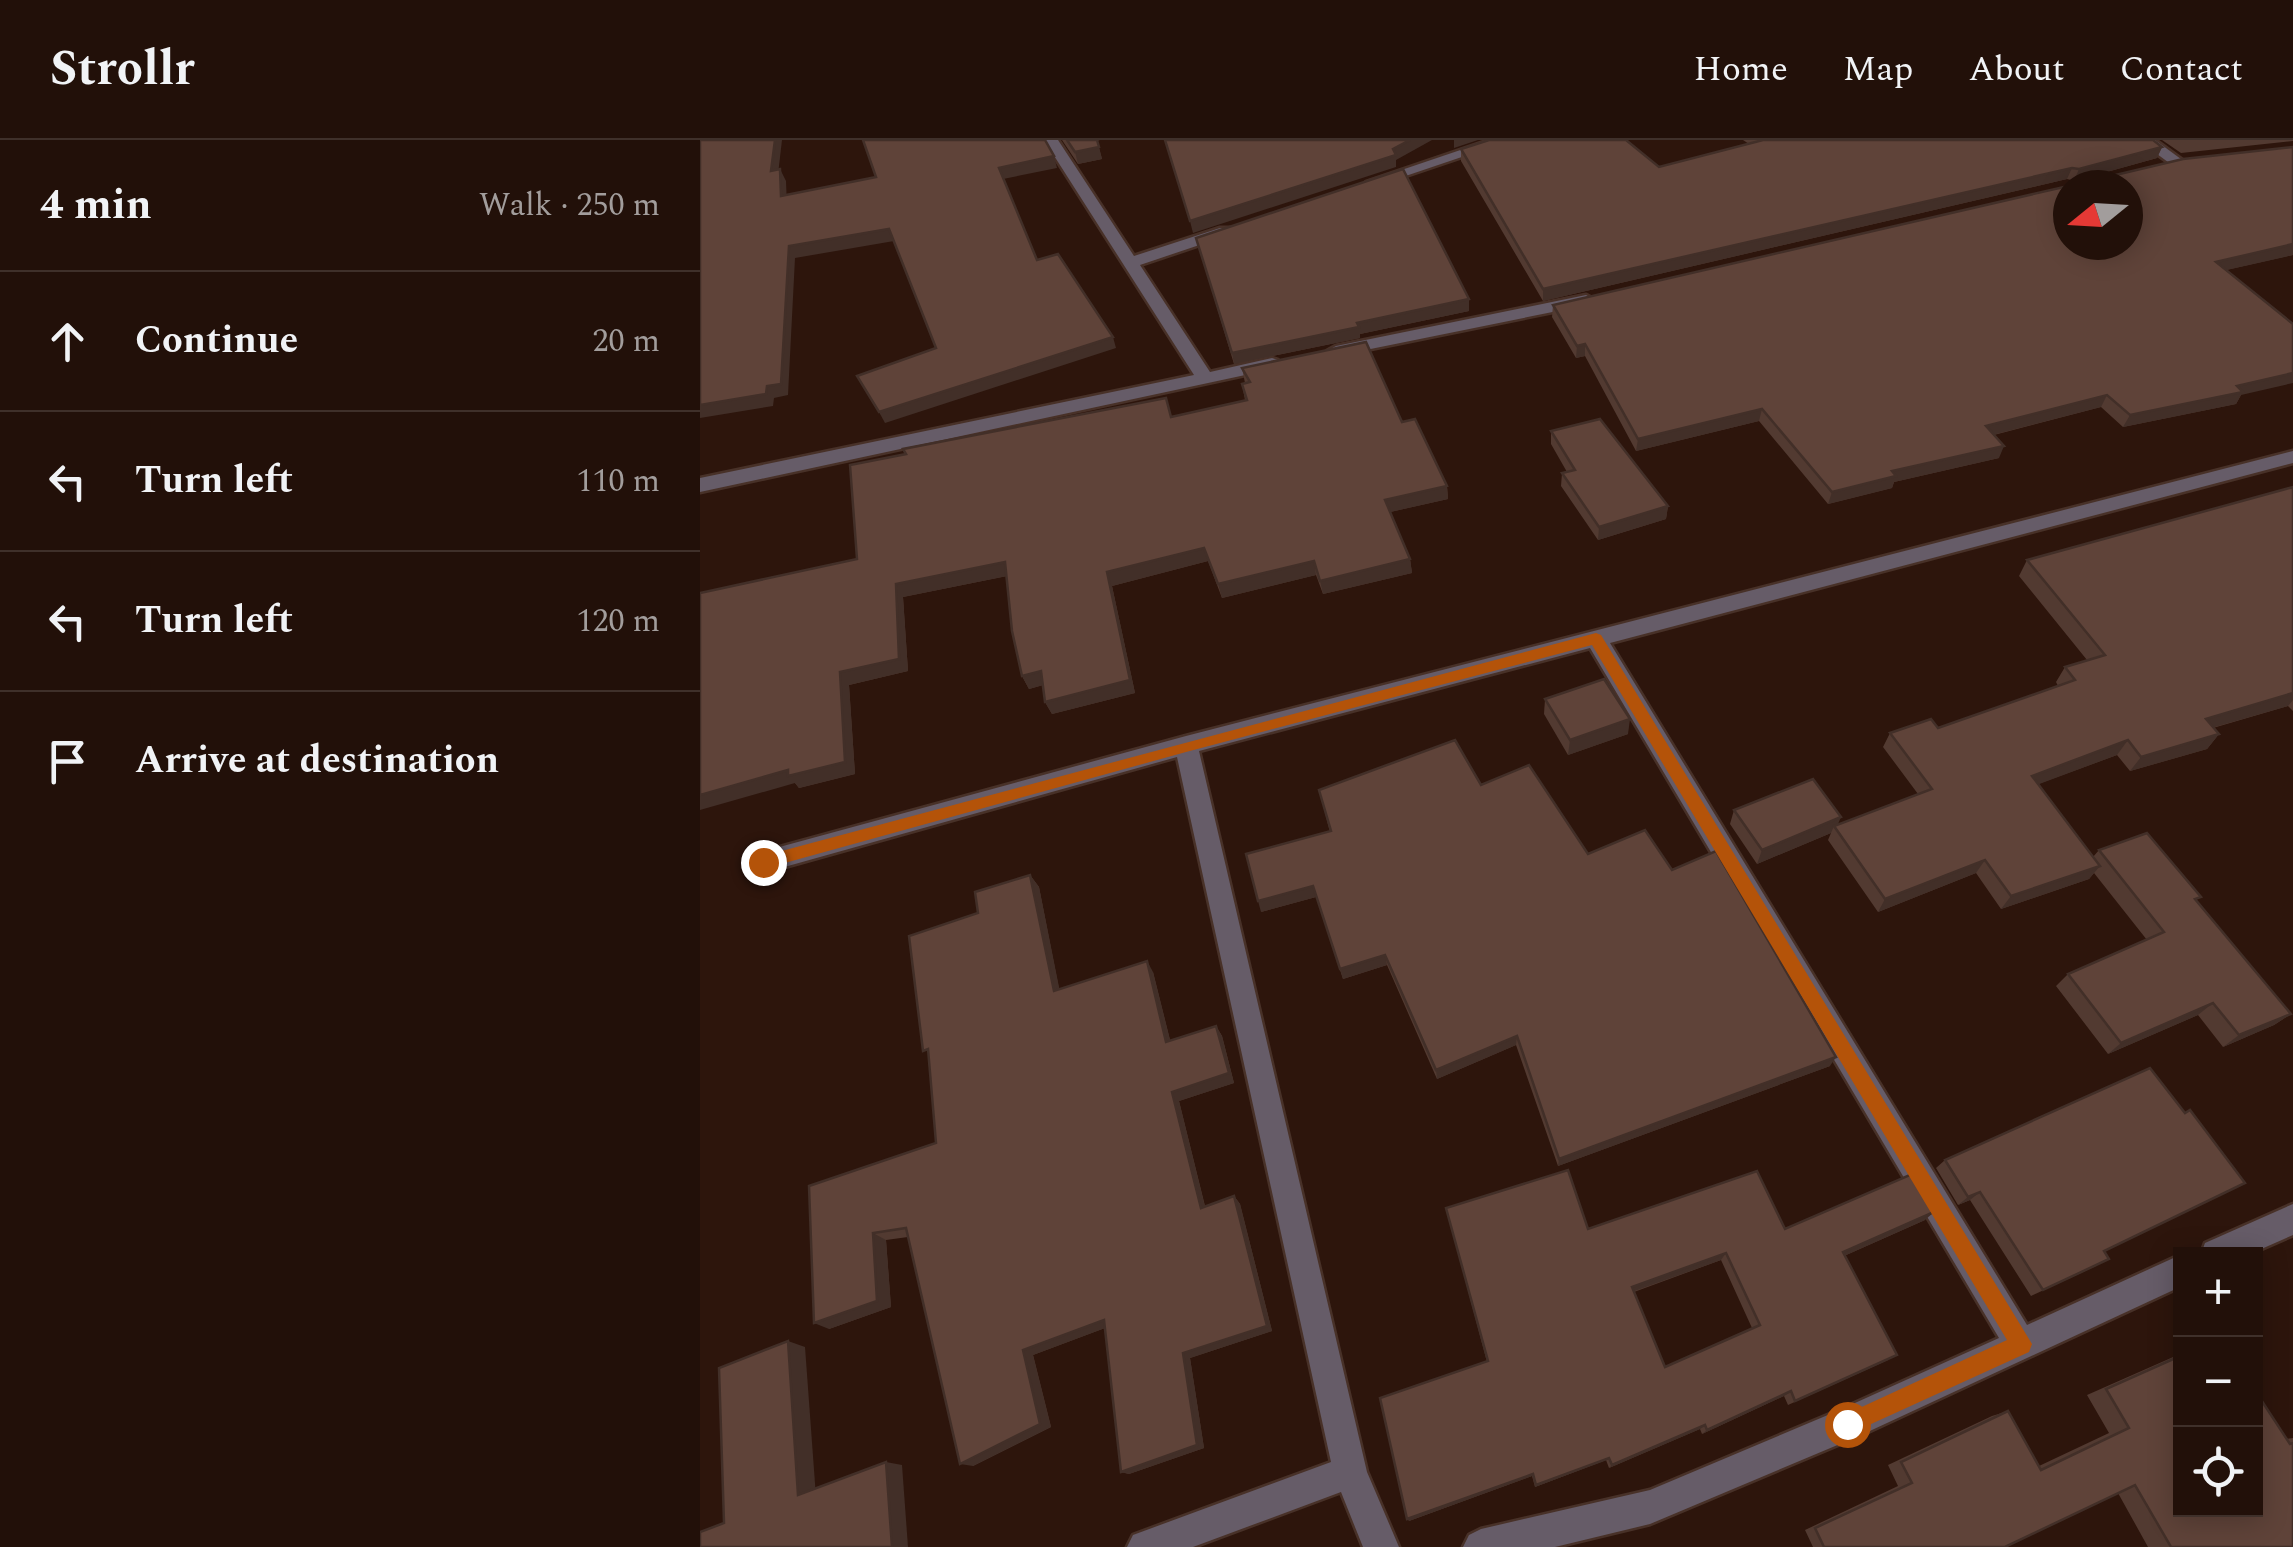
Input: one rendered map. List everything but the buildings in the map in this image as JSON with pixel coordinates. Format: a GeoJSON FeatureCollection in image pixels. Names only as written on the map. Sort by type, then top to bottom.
{"type":"FeatureCollection","features":[{"type":"Feature","properties":{"kind":"street"},"geometry":{"type":"LineString","coordinates":[[1051,140],[1205,378]]}},
{"type":"Feature","properties":{"kind":"street"},"geometry":{"type":"LineString","coordinates":[[1351,190],[1474,144],[1506,140]]}},
{"type":"Feature","properties":{"kind":"street"},"geometry":{"type":"LineString","coordinates":[[2145,140],[2177,162]]}},
{"type":"Feature","properties":{"kind":"street"},"geometry":{"type":"LineString","coordinates":[[2158,167],[2196,160]]}},
{"type":"Feature","properties":{"kind":"street"},"geometry":{"type":"LineString","coordinates":[[1131,262],[1241,226]]}},
{"type":"Feature","properties":{"kind":"street"},"geometry":{"type":"LineString","coordinates":[[700,485],[1601,297]]}},
{"type":"Feature","properties":{"kind":"street"},"geometry":{"type":"LineString","coordinates":[[763,862],[1186,746],[2293,457]]}},
{"type":"Feature","properties":{"kind":"street"},"geometry":{"type":"LineString","coordinates":[[1596,638],[2021,1344]]}},
{"type":"Feature","properties":{"kind":"street"},"geometry":{"type":"LineString","coordinates":[[1186,746],[1350,1472],[1381,1547]]}},
{"type":"Feature","properties":{"kind":"street"},"geometry":{"type":"LineString","coordinates":[[2231,1247],[2293,1219]]}},
{"type":"Feature","properties":{"kind":"street"},"geometry":{"type":"LineString","coordinates":[[1481,1547],[1650,1507],[1847,1424],[2173,1274]]}},
{"type":"Feature","properties":{"kind":"street"},"geometry":{"type":"LineString","coordinates":[[1144,1547],[1350,1472]]}},
{"type":"Feature","properties":{"kind":"route"},"geometry":{"type":"LineString","coordinates":[[763,862],[1596,638],[2021,1344],[1847,1424]]}}]}
